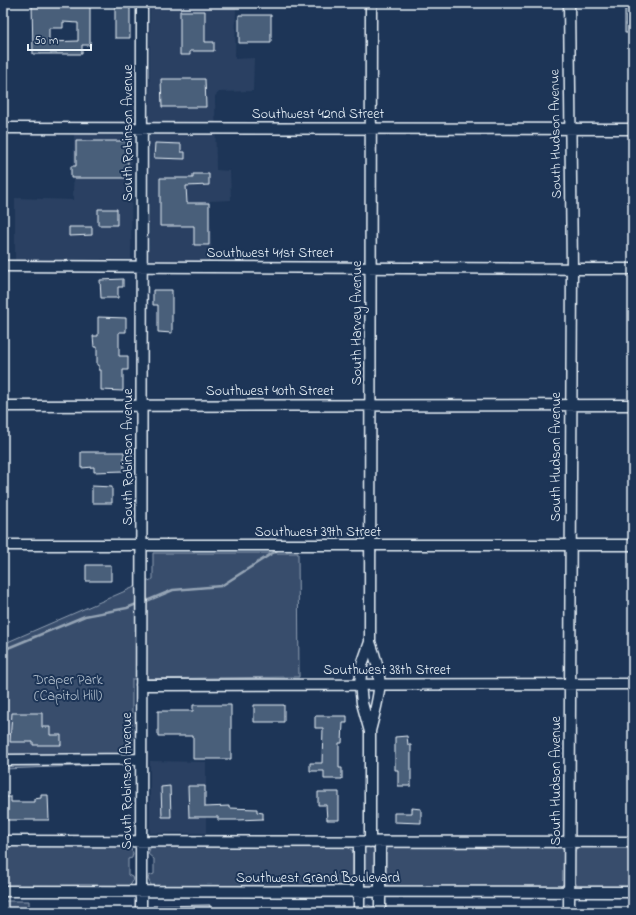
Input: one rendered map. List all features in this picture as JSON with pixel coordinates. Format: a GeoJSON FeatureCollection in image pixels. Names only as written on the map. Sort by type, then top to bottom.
{"type":"FeatureCollection","features":[{"type":"Feature","properties":{"kind":"street","name":"South Robinson Avenue"},"geometry":{"type":"LineString","coordinates":[[140,912],[142,3]]}},
{"type":"Feature","properties":{"kind":"street","name":"South Harvey Avenue"},"geometry":{"type":"LineString","coordinates":[[370,732],[362,703],[360,684],[362,665],[370,642],[371,3]]}},
{"type":"Feature","properties":{"kind":"street","name":"South Hudson Avenue"},"geometry":{"type":"LineString","coordinates":[[569,3],[569,128],[572,268],[570,404],[569,912]]}},
{"type":"Feature","properties":{"kind":"street","name":"Southwest 42nd Street"},"geometry":{"type":"LineString","coordinates":[[3,128],[633,129]]}},
{"type":"Feature","properties":{"kind":"street","name":"Southwest 41st Street"},"geometry":{"type":"LineString","coordinates":[[3,266],[633,269]]}},
{"type":"Feature","properties":{"kind":"street","name":"Southwest 40th Street"},"geometry":{"type":"LineString","coordinates":[[3,406],[633,405]]}},
{"type":"Feature","properties":{"kind":"street","name":"Southwest 39th Street"},"geometry":{"type":"LineString","coordinates":[[3,545],[633,545]]}},
{"type":"Feature","properties":{"kind":"street","name":"South Harvey Avenue"},"geometry":{"type":"LineString","coordinates":[[370,642],[380,670],[379,699],[370,732],[370,842]]}},
{"type":"Feature","properties":{"kind":"street","name":"Southwest 38th Street"},"geometry":{"type":"LineString","coordinates":[[141,685],[633,684]]}},
{"type":"Feature","properties":{"kind":"street"},"geometry":{"type":"LineString","coordinates":[[3,760],[141,759]]}},
{"type":"Feature","properties":{"kind":"street"},"geometry":{"type":"LineString","coordinates":[[3,841],[633,842]]}},
{"type":"Feature","properties":{"kind":"street"},"geometry":{"type":"LineString","coordinates":[[359,842],[359,912]]}},
{"type":"Feature","properties":{"kind":"street"},"geometry":{"type":"LineString","coordinates":[[380,842],[380,912]]}},
{"type":"Feature","properties":{"kind":"street","name":"Southwest Grand Boulevard"},"geometry":{"type":"LineString","coordinates":[[3,891],[633,892]]}},
{"type":"Feature","properties":{"kind":"shaded area"},"geometry":{"type":"Polygon","coordinates":[[[150,3],[236,3],[235,59],[254,58],[253,91],[219,92],[215,96],[216,170],[230,171],[231,200],[210,201],[212,261],[149,261],[150,3]]]}},
{"type":"Feature","properties":{"kind":"shaded area"},"geometry":{"type":"Polygon","coordinates":[[[74,134],[132,136],[131,260],[15,261],[15,198],[73,200],[74,134]]]}},
{"type":"Feature","properties":{"kind":"shaded area"},"geometry":{"type":"Polygon","coordinates":[[[150,761],[206,762],[206,833],[150,833],[150,761]]]}},
{"type":"Feature","properties":{"kind":"green space","name":"Draper Park (Capitol Hill)"},"geometry":{"type":"Polygon","coordinates":[[[153,553],[298,553],[299,677],[132,679],[132,764],[3,769],[3,644],[153,579],[153,553]]]}},
{"type":"Feature","properties":{"kind":"green space"},"geometry":{"type":"Polygon","coordinates":[[[3,846],[129,846],[133,853],[132,858],[128,859],[128,875],[132,877],[133,881],[129,887],[3,887],[3,846]]]}},
{"type":"Feature","properties":{"kind":"green space"},"geometry":{"type":"Polygon","coordinates":[[[154,846],[346,846],[353,851],[353,884],[350,887],[152,887],[148,879],[149,876],[154,874],[154,859],[148,854],[150,848],[154,846]]]}},
{"type":"Feature","properties":{"kind":"green space"},"geometry":{"type":"Polygon","coordinates":[[[370,846],[376,852],[377,866],[374,885],[371,888],[364,885],[363,851],[366,847],[370,846]]]}},
{"type":"Feature","properties":{"kind":"green space"},"geometry":{"type":"Polygon","coordinates":[[[558,846],[563,849],[564,854],[564,883],[560,887],[389,887],[384,874],[385,855],[389,847],[558,846]]]}},
{"type":"Feature","properties":{"kind":"green space"},"geometry":{"type":"Polygon","coordinates":[[[633,846],[633,888],[577,886],[573,872],[573,861],[577,847],[633,846]]]}},
{"type":"Feature","properties":{"kind":"green space"},"geometry":{"type":"Polygon","coordinates":[[[3,901],[29,901],[29,912],[3,912],[3,901]]]}},
{"type":"Feature","properties":{"kind":"green space"},"geometry":{"type":"Polygon","coordinates":[[[368,905],[374,907],[376,912],[364,912],[365,907],[368,905]]]}},
{"type":"Feature","properties":{"kind":"building"},"geometry":{"type":"Polygon","coordinates":[[[32,3],[90,3],[90,45],[82,45],[82,54],[33,54],[32,3]],[[63,22],[63,28],[49,28],[49,42],[78,41],[78,23],[63,22]]]}},
{"type":"Feature","properties":{"kind":"building"},"geometry":{"type":"Polygon","coordinates":[[[115,3],[130,3],[130,38],[115,38],[115,3]]]}},
{"type":"Feature","properties":{"kind":"building"},"geometry":{"type":"Polygon","coordinates":[[[625,8],[633,8],[633,33],[625,33],[625,8]]]}},
{"type":"Feature","properties":{"kind":"building"},"geometry":{"type":"Polygon","coordinates":[[[180,11],[205,11],[205,42],[214,42],[214,51],[190,51],[190,55],[180,55],[180,11]]]}},
{"type":"Feature","properties":{"kind":"building"},"geometry":{"type":"Polygon","coordinates":[[[239,15],[271,15],[271,43],[239,43],[239,15]]]}},
{"type":"Feature","properties":{"kind":"building"},"geometry":{"type":"Polygon","coordinates":[[[161,79],[205,79],[206,107],[162,107],[161,79]]]}},
{"type":"Feature","properties":{"kind":"building"},"geometry":{"type":"Polygon","coordinates":[[[76,141],[128,141],[128,178],[71,178],[71,166],[76,166],[76,141]]]}},
{"type":"Feature","properties":{"kind":"building"},"geometry":{"type":"Polygon","coordinates":[[[155,143],[181,144],[181,152],[185,152],[185,159],[154,158],[155,143]]]}},
{"type":"Feature","properties":{"kind":"building"},"geometry":{"type":"Polygon","coordinates":[[[193,174],[209,174],[209,185],[186,186],[187,203],[209,203],[209,245],[194,245],[194,226],[160,226],[160,178],[193,178],[193,174]]]}},
{"type":"Feature","properties":{"kind":"building"},"geometry":{"type":"Polygon","coordinates":[[[98,209],[117,209],[117,225],[98,225],[98,209]]]}},
{"type":"Feature","properties":{"kind":"building"},"geometry":{"type":"Polygon","coordinates":[[[69,227],[92,227],[92,235],[69,236],[69,227]]]}},
{"type":"Feature","properties":{"kind":"building"},"geometry":{"type":"Polygon","coordinates":[[[123,279],[123,287],[118,287],[118,298],[101,298],[100,280],[123,279]]]}},
{"type":"Feature","properties":{"kind":"building"},"geometry":{"type":"Polygon","coordinates":[[[153,290],[172,290],[172,333],[158,332],[158,305],[153,305],[153,290]]]}},
{"type":"Feature","properties":{"kind":"building"},"geometry":{"type":"Polygon","coordinates":[[[98,317],[126,318],[126,332],[119,332],[119,356],[128,356],[128,370],[123,370],[123,391],[101,390],[101,370],[99,370],[99,365],[97,365],[97,347],[94,347],[93,336],[98,336],[98,317]]]}},
{"type":"Feature","properties":{"kind":"building"},"geometry":{"type":"Polygon","coordinates":[[[81,452],[124,452],[124,471],[94,472],[94,467],[81,468],[81,452]]]}},
{"type":"Feature","properties":{"kind":"building"},"geometry":{"type":"Polygon","coordinates":[[[92,486],[112,487],[112,503],[92,503],[92,486]]]}},
{"type":"Feature","properties":{"kind":"building"},"geometry":{"type":"Polygon","coordinates":[[[86,565],[111,565],[111,581],[86,581],[86,565]]]}},
{"type":"Feature","properties":{"kind":"building"},"geometry":{"type":"Polygon","coordinates":[[[193,705],[231,705],[231,759],[193,759],[193,736],[158,736],[158,711],[193,711],[193,705]]]}},
{"type":"Feature","properties":{"kind":"building"},"geometry":{"type":"Polygon","coordinates":[[[254,705],[284,705],[284,722],[254,722],[254,705]]]}},
{"type":"Feature","properties":{"kind":"building"},"geometry":{"type":"Polygon","coordinates":[[[12,713],[42,713],[42,727],[50,727],[50,735],[61,735],[61,745],[33,745],[33,742],[10,742],[12,713]]]}},
{"type":"Feature","properties":{"kind":"building"},"geometry":{"type":"Polygon","coordinates":[[[315,716],[347,716],[347,723],[343,723],[342,743],[339,743],[339,768],[342,768],[342,779],[324,779],[324,771],[310,771],[310,763],[322,763],[323,728],[315,728],[315,716]]]}},
{"type":"Feature","properties":{"kind":"building"},"geometry":{"type":"Polygon","coordinates":[[[407,736],[408,745],[411,745],[411,786],[398,786],[398,770],[395,770],[395,737],[407,736]]]}},
{"type":"Feature","properties":{"kind":"building"},"geometry":{"type":"Polygon","coordinates":[[[170,786],[171,817],[162,817],[161,787],[170,786]]]}},
{"type":"Feature","properties":{"kind":"building"},"geometry":{"type":"Polygon","coordinates":[[[188,786],[205,786],[205,807],[229,806],[229,808],[257,809],[257,812],[263,813],[263,819],[218,820],[218,817],[189,817],[188,786]]]}},
{"type":"Feature","properties":{"kind":"building"},"geometry":{"type":"Polygon","coordinates":[[[318,792],[339,792],[339,820],[327,820],[326,805],[318,805],[318,792]]]}},
{"type":"Feature","properties":{"kind":"building"},"geometry":{"type":"Polygon","coordinates":[[[41,795],[48,795],[49,820],[3,820],[3,797],[11,797],[11,802],[34,802],[34,799],[41,798],[41,795]]]}},
{"type":"Feature","properties":{"kind":"building"},"geometry":{"type":"Polygon","coordinates":[[[412,808],[421,809],[421,823],[394,822],[394,813],[412,813],[412,808]]]}},
{"type":"Feature","properties":{"kind":"building"},"geometry":{"type":"Polygon","coordinates":[[[210,905],[210,912],[153,912],[153,906],[210,905]]]}},
{"type":"Feature","properties":{"kind":"waterway"},"geometry":{"type":"LineString","coordinates":[[144,602],[173,590],[221,586],[279,549]]}},
{"type":"Feature","properties":{"kind":"waterway"},"geometry":{"type":"LineString","coordinates":[[3,650],[85,616],[127,608],[139,603]]}}]}
